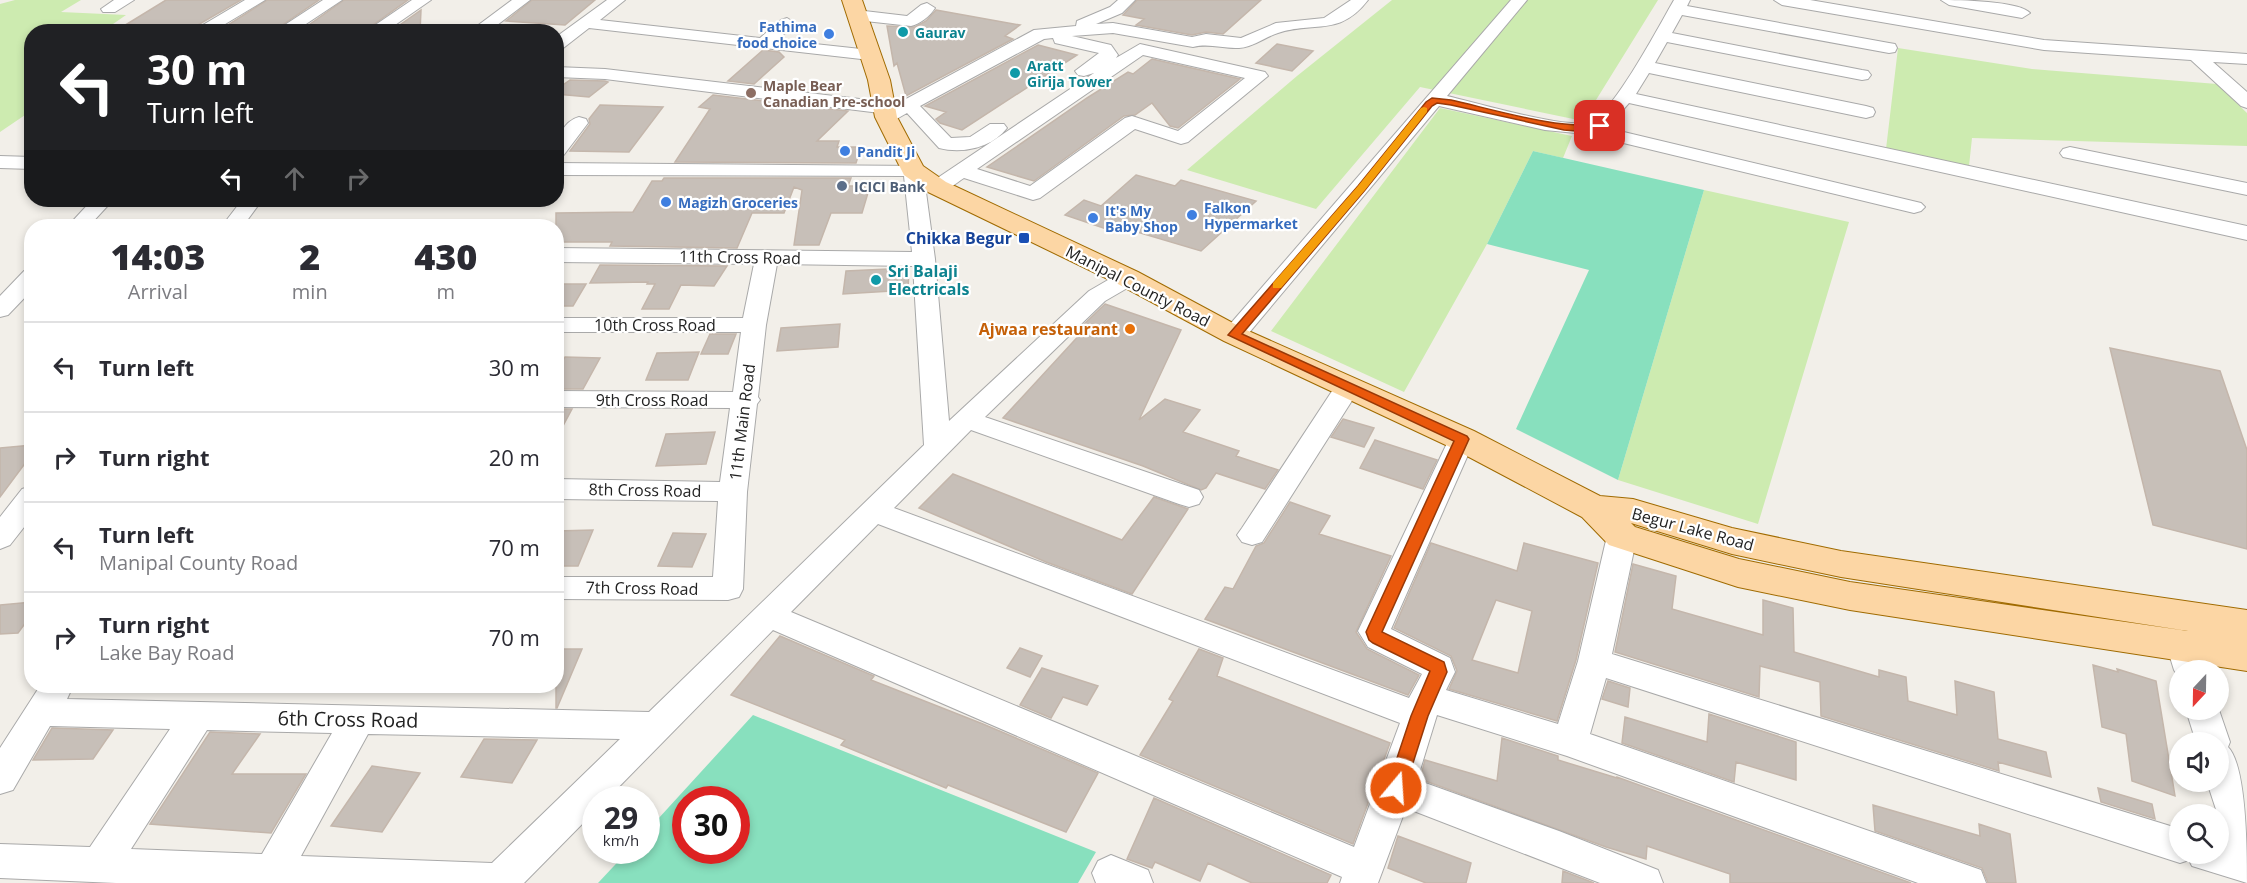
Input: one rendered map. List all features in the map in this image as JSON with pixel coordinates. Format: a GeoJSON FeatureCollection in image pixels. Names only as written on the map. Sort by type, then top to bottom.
{"type":"FeatureCollection","features":[{"type":"Feature","properties":{"kind":"main road"},"geometry":{"type":"LineString","coordinates":[[854,7],[879,80],[925,178]]}},
{"type":"Feature","properties":{"kind":"main road","name":"Manipal County Road"},"geometry":{"type":"LineString","coordinates":[[925,178],[1128,278],[1234,335],[1462,439],[1594,508]]}},
{"type":"Feature","properties":{"kind":"main road","name":"Begur Lake Road"},"geometry":{"type":"LineString","coordinates":[[1594,508],[1622,536],[1738,573],[1916,608],[2204,647],[2247,625]]}},
{"type":"Feature","properties":{"kind":"main road","name":"Begur Lake Road"},"geometry":{"type":"LineString","coordinates":[[1594,508],[1633,511],[1732,541],[2204,647]]}},
{"type":"Feature","properties":{"kind":"street"},"geometry":{"type":"LineString","coordinates":[[109,9],[126,0]]}},
{"type":"Feature","properties":{"kind":"street"},"geometry":{"type":"LineString","coordinates":[[214,24],[257,0]]}},
{"type":"Feature","properties":{"kind":"street"},"geometry":{"type":"LineString","coordinates":[[295,24],[334,0]]}},
{"type":"Feature","properties":{"kind":"street"},"geometry":{"type":"LineString","coordinates":[[386,24],[423,0]]}},
{"type":"Feature","properties":{"kind":"street"},"geometry":{"type":"LineString","coordinates":[[488,24],[522,0]]}},
{"type":"Feature","properties":{"kind":"street"},"geometry":{"type":"LineString","coordinates":[[564,39],[616,0]]}},
{"type":"Feature","properties":{"kind":"street"},"geometry":{"type":"LineString","coordinates":[[893,110],[1040,34],[1076,32],[1090,26],[1116,10],[1127,0]]}},
{"type":"Feature","properties":{"kind":"street"},"geometry":{"type":"LineString","coordinates":[[1090,26],[1193,42],[1203,38],[1242,43],[1274,28],[1292,24],[1320,25],[1335,21],[1360,0]]}},
{"type":"Feature","properties":{"kind":"street"},"geometry":{"type":"LineString","coordinates":[[1234,335],[1519,0]]}},
{"type":"Feature","properties":{"kind":"street"},"geometry":{"type":"LineString","coordinates":[[1782,0],[2044,45],[2247,59]]}},
{"type":"Feature","properties":{"kind":"street"},"geometry":{"type":"LineString","coordinates":[[1949,0],[2022,13]]}},
{"type":"Feature","properties":{"kind":"street"},"geometry":{"type":"LineString","coordinates":[[1588,129],[1600,126],[1625,97],[1680,4],[1889,48]]}},
{"type":"Feature","properties":{"kind":"street"},"geometry":{"type":"LineString","coordinates":[[854,7],[911,21],[927,8]]}},
{"type":"Feature","properties":{"kind":"street"},"geometry":{"type":"LineString","coordinates":[[585,23],[870,55]]}},
{"type":"Feature","properties":{"kind":"street"},"geometry":{"type":"LineString","coordinates":[[764,43],[787,23]]}},
{"type":"Feature","properties":{"kind":"street"},"geometry":{"type":"LineString","coordinates":[[564,72],[605,74],[893,110],[946,144],[975,143],[1109,55],[1105,49],[1040,34]]}},
{"type":"Feature","properties":{"kind":"street"},"geometry":{"type":"LineString","coordinates":[[1661,36],[1862,75]]}},
{"type":"Feature","properties":{"kind":"street"},"geometry":{"type":"LineString","coordinates":[[564,169],[925,178],[962,170],[1140,49],[1259,76],[1181,138],[1132,122],[1034,194],[962,170]]}},
{"type":"Feature","properties":{"kind":"street"},"geometry":{"type":"LineString","coordinates":[[2196,56],[2247,102]]}},
{"type":"Feature","properties":{"kind":"street"},"geometry":{"type":"LineString","coordinates":[[1643,66],[1866,112]]}},
{"type":"Feature","properties":{"kind":"street"},"geometry":{"type":"LineString","coordinates":[[1625,97],[2247,233]]}},
{"type":"Feature","properties":{"kind":"street"},"geometry":{"type":"LineString","coordinates":[[1436,100],[1564,127],[1588,129],[1914,207]]}},
{"type":"Feature","properties":{"kind":"street"},"geometry":{"type":"LineString","coordinates":[[564,142],[579,123]]}},
{"type":"Feature","properties":{"kind":"street"},"geometry":{"type":"LineString","coordinates":[[2070,153],[2247,189]]}},
{"type":"Feature","properties":{"kind":"street"},"geometry":{"type":"LineString","coordinates":[[0,162],[24,163]]}},
{"type":"Feature","properties":{"kind":"street"},"geometry":{"type":"LineString","coordinates":[[925,178],[924,259],[938,447]]}},
{"type":"Feature","properties":{"kind":"street"},"geometry":{"type":"LineString","coordinates":[[85,219],[96,207]]}},
{"type":"Feature","properties":{"kind":"street"},"geometry":{"type":"LineString","coordinates":[[237,219],[247,207]]}},
{"type":"Feature","properties":{"kind":"street","name":"11th Cross Road"},"geometry":{"type":"LineString","coordinates":[[564,255],[924,259]]}},
{"type":"Feature","properties":{"kind":"street","name":"11th Main Road"},"geometry":{"type":"LineString","coordinates":[[728,589],[734,492],[747,400],[754,325],[767,257]]}},
{"type":"Feature","properties":{"kind":"street"},"geometry":{"type":"LineString","coordinates":[[0,861],[116,871],[499,882],[938,447],[1097,296],[1128,278]]}},
{"type":"Feature","properties":{"kind":"street"},"geometry":{"type":"LineString","coordinates":[[0,310],[24,284]]}},
{"type":"Feature","properties":{"kind":"street","name":"10th Cross Road"},"geometry":{"type":"LineString","coordinates":[[564,325],[754,325]]}},
{"type":"Feature","properties":{"kind":"street"},"geometry":{"type":"LineString","coordinates":[[1252,535],[1347,388]]}},
{"type":"Feature","properties":{"kind":"street","name":"9th Cross Road"},"geometry":{"type":"LineString","coordinates":[[564,399],[747,400]]}},
{"type":"Feature","properties":{"kind":"street"},"geometry":{"type":"LineString","coordinates":[[968,420],[1189,497]]}},
{"type":"Feature","properties":{"kind":"street"},"geometry":{"type":"LineString","coordinates":[[768,615],[1362,876],[1396,788],[1422,707],[1439,672],[1438,667],[1378,638],[1374,632],[1462,439]]}},
{"type":"Feature","properties":{"kind":"street","name":"8th Cross Road"},"geometry":{"type":"LineString","coordinates":[[564,489],[734,492]]}},
{"type":"Feature","properties":{"kind":"street"},"geometry":{"type":"LineString","coordinates":[[0,538],[24,506]]}},
{"type":"Feature","properties":{"kind":"street"},"geometry":{"type":"LineString","coordinates":[[873,511],[1422,707],[1570,742],[1967,883]]}},
{"type":"Feature","properties":{"kind":"street"},"geometry":{"type":"LineString","coordinates":[[1570,742],[1594,661],[1622,536]]}},
{"type":"Feature","properties":{"kind":"street","name":"7th Cross Road"},"geometry":{"type":"LineString","coordinates":[[564,588],[728,589]]}},
{"type":"Feature","properties":{"kind":"street"},"geometry":{"type":"LineString","coordinates":[[1594,661],[2169,843]]}},
{"type":"Feature","properties":{"kind":"street"},"geometry":{"type":"LineString","coordinates":[[0,779],[49,699]]}},
{"type":"Feature","properties":{"kind":"street","name":"6th Cross Road"},"geometry":{"type":"LineString","coordinates":[[49,699],[198,716],[656,726]]}},
{"type":"Feature","properties":{"kind":"street"},"geometry":{"type":"LineString","coordinates":[[116,871],[198,716]]}},
{"type":"Feature","properties":{"kind":"street"},"geometry":{"type":"LineString","coordinates":[[269,877],[358,719]]}},
{"type":"Feature","properties":{"kind":"street"},"geometry":{"type":"LineString","coordinates":[[1396,788],[1546,843],[1644,883]]}},
{"type":"Feature","properties":{"kind":"street"},"geometry":{"type":"LineString","coordinates":[[2229,792],[2247,849]]}},
{"type":"Feature","properties":{"kind":"street"},"geometry":{"type":"LineString","coordinates":[[2229,861],[2247,867]]}},
{"type":"Feature","properties":{"kind":"green space"},"geometry":{"type":"Polygon","coordinates":[[[15,0],[81,0],[61,12],[126,15],[113,24],[24,24],[24,116],[0,132],[0,4],[15,0]]]}},
{"type":"Feature","properties":{"kind":"green space"},"geometry":{"type":"Polygon","coordinates":[[[1392,0],[1658,0],[1583,121],[1420,87],[1316,209],[1187,170],[1297,76],[1392,0]]]}},
{"type":"Feature","properties":{"kind":"green space"},"geometry":{"type":"Polygon","coordinates":[[[1898,48],[2032,69],[2217,84],[2247,113],[2247,146],[1972,138],[1969,166],[1886,149],[1898,48]]]}},
{"type":"Feature","properties":{"kind":"green space"},"geometry":{"type":"Polygon","coordinates":[[[1440,108],[1572,136],[1563,158],[1533,151],[1487,244],[1404,392],[1271,331],[1440,108]]]}},
{"type":"Feature","properties":{"kind":"green space"},"geometry":{"type":"Polygon","coordinates":[[[1533,151],[1704,190],[1618,480],[1516,429],[1589,270],[1487,244],[1533,151]]]}},
{"type":"Feature","properties":{"kind":"green space"},"geometry":{"type":"Polygon","coordinates":[[[1704,190],[1849,222],[1758,524],[1618,480],[1704,190]]]}},
{"type":"Feature","properties":{"kind":"green space"},"geometry":{"type":"Polygon","coordinates":[[[753,715],[1096,852],[1078,883],[598,883],[616,864],[660,864],[660,817],[672,804],[672,864],[750,864],[750,786],[688,786],[753,715]]]}},
{"type":"Feature","properties":{"kind":"building"},"geometry":{"type":"Polygon","coordinates":[[[166,0],[241,0],[200,24],[127,24],[166,0]]]}},
{"type":"Feature","properties":{"kind":"building"},"geometry":{"type":"Polygon","coordinates":[[[267,0],[319,0],[284,24],[230,24],[267,0]]]}},
{"type":"Feature","properties":{"kind":"building"},"geometry":{"type":"Polygon","coordinates":[[[344,0],[408,0],[374,24],[310,24],[344,0]]]}},
{"type":"Feature","properties":{"kind":"building"},"geometry":{"type":"Polygon","coordinates":[[[532,0],[595,0],[565,25],[506,21],[532,0]]]}},
{"type":"Feature","properties":{"kind":"building"},"geometry":{"type":"Polygon","coordinates":[[[1137,0],[1261,0],[1223,34],[1206,32],[1192,35],[1136,25],[1144,19],[1123,15],[1137,0]]]}},
{"type":"Feature","properties":{"kind":"building"},"geometry":{"type":"Polygon","coordinates":[[[421,10],[420,24],[401,24],[421,10]]]}},
{"type":"Feature","properties":{"kind":"building"},"geometry":{"type":"Polygon","coordinates":[[[936,10],[1020,25],[1005,36],[1013,39],[906,96],[897,63],[894,66],[887,26],[915,27],[926,21],[936,10]]]}},
{"type":"Feature","properties":{"kind":"building"},"geometry":{"type":"Polygon","coordinates":[[[1277,44],[1313,51],[1292,71],[1256,63],[1277,44]]]}},
{"type":"Feature","properties":{"kind":"building","name":"Aratt Girija Tower"},"geometry":{"type":"Polygon","coordinates":[[[1038,45],[1077,55],[962,130],[940,123],[936,119],[946,112],[925,106],[1038,45]]]}},
{"type":"Feature","properties":{"kind":"building"},"geometry":{"type":"Polygon","coordinates":[[[763,50],[779,52],[784,57],[754,84],[728,81],[763,50]]]}},
{"type":"Feature","properties":{"kind":"building"},"geometry":{"type":"Polygon","coordinates":[[[1152,59],[1240,79],[1178,128],[1170,126],[1152,103],[1135,115],[1124,116],[1034,181],[987,167],[1087,98],[1128,72],[1133,74],[1152,59]]]}},
{"type":"Feature","properties":{"kind":"building"},"geometry":{"type":"Polygon","coordinates":[[[570,80],[608,82],[589,97],[564,95],[564,84],[570,80]]]}},
{"type":"Feature","properties":{"kind":"building"},"geometry":{"type":"Polygon","coordinates":[[[713,95],[848,111],[817,141],[839,141],[837,147],[861,147],[856,163],[675,162],[710,109],[699,107],[713,95]]]}},
{"type":"Feature","properties":{"kind":"building"},"geometry":{"type":"Polygon","coordinates":[[[600,105],[663,107],[629,152],[570,151],[590,124],[589,119],[600,105]]]}},
{"type":"Feature","properties":{"kind":"building","name":"Falkon Hypermarket"},"geometry":{"type":"Polygon","coordinates":[[[1136,175],[1175,186],[1181,180],[1256,201],[1201,251],[1117,226],[1112,231],[1065,215],[1084,200],[1101,206],[1136,175]]]}},
{"type":"Feature","properties":{"kind":"building"},"geometry":{"type":"Polygon","coordinates":[[[664,178],[851,178],[848,186],[870,186],[862,213],[831,213],[819,245],[794,245],[802,190],[794,187],[784,213],[752,213],[737,248],[610,246],[612,242],[564,242],[564,219],[556,219],[556,213],[633,212],[652,181],[662,181],[664,178]]]}},
{"type":"Feature","properties":{"kind":"building"},"geometry":{"type":"Polygon","coordinates":[[[600,265],[727,266],[714,286],[681,285],[669,309],[642,309],[655,284],[647,284],[648,282],[590,283],[600,265]]]}},
{"type":"Feature","properties":{"kind":"building","name":"Sri Balaji Electricals"},"geometry":{"type":"Polygon","coordinates":[[[909,268],[908,290],[843,294],[846,271],[909,268]]]}},
{"type":"Feature","properties":{"kind":"building"},"geometry":{"type":"Polygon","coordinates":[[[564,284],[586,284],[573,306],[564,306],[564,284]]]}},
{"type":"Feature","properties":{"kind":"building"},"geometry":{"type":"Polygon","coordinates":[[[1105,304],[1181,330],[1139,420],[1165,399],[1200,410],[1183,432],[1239,451],[1236,456],[1278,470],[1265,489],[1216,473],[1206,488],[1201,490],[1143,466],[1003,418],[1084,330],[1079,329],[1105,304]]]}},
{"type":"Feature","properties":{"kind":"building"},"geometry":{"type":"Polygon","coordinates":[[[840,324],[838,347],[777,351],[781,328],[840,324]]]}},
{"type":"Feature","properties":{"kind":"building"},"geometry":{"type":"Polygon","coordinates":[[[710,334],[736,334],[728,354],[701,354],[710,334]]]}},
{"type":"Feature","properties":{"kind":"building"},"geometry":{"type":"Polygon","coordinates":[[[2110,348],[2220,371],[2247,450],[2247,549],[2153,525],[2110,348]]]}},
{"type":"Feature","properties":{"kind":"building"},"geometry":{"type":"Polygon","coordinates":[[[699,352],[688,380],[646,380],[657,353],[699,352]]]}},
{"type":"Feature","properties":{"kind":"building"},"geometry":{"type":"Polygon","coordinates":[[[600,358],[583,389],[564,389],[564,359],[600,358]]]}},
{"type":"Feature","properties":{"kind":"building"},"geometry":{"type":"Polygon","coordinates":[[[564,409],[572,409],[564,424],[564,409]]]}},
{"type":"Feature","properties":{"kind":"building"},"geometry":{"type":"Polygon","coordinates":[[[1343,419],[1374,428],[1364,447],[1331,437],[1343,419]]]}},
{"type":"Feature","properties":{"kind":"building"},"geometry":{"type":"Polygon","coordinates":[[[715,432],[706,464],[656,466],[666,434],[715,432]]]}},
{"type":"Feature","properties":{"kind":"building"},"geometry":{"type":"Polygon","coordinates":[[[1375,440],[1437,460],[1423,489],[1360,468],[1375,440]]]}},
{"type":"Feature","properties":{"kind":"building"},"geometry":{"type":"Polygon","coordinates":[[[24,446],[24,465],[0,497],[0,448],[24,446]]]}},
{"type":"Feature","properties":{"kind":"building"},"geometry":{"type":"Polygon","coordinates":[[[953,474],[1122,540],[1154,497],[1188,509],[1132,594],[1046,562],[919,508],[953,474]]]}},
{"type":"Feature","properties":{"kind":"building"},"geometry":{"type":"Polygon","coordinates":[[[1290,502],[1330,516],[1319,534],[1391,556],[1356,632],[1367,649],[1419,675],[1408,695],[1205,619],[1225,587],[1233,589],[1256,546],[1264,543],[1290,502]]]}},
{"type":"Feature","properties":{"kind":"building"},"geometry":{"type":"Polygon","coordinates":[[[593,530],[578,566],[564,566],[564,531],[593,530]]]}},
{"type":"Feature","properties":{"kind":"building"},"geometry":{"type":"Polygon","coordinates":[[[673,533],[706,534],[692,567],[658,566],[673,533]]]}},
{"type":"Feature","properties":{"kind":"building"},"geometry":{"type":"Polygon","coordinates":[[[1431,543],[1517,571],[1524,543],[1598,563],[1576,660],[1557,721],[1449,689],[1457,671],[1451,656],[1394,628],[1431,543]],[[1496,600],[1472,660],[1518,673],[1532,611],[1496,600]]]}},
{"type":"Feature","properties":{"kind":"building"},"geometry":{"type":"Polygon","coordinates":[[[1633,564],[1676,576],[1672,609],[1763,635],[1763,600],[1793,608],[1794,652],[1879,677],[1879,670],[1906,677],[1908,701],[1957,715],[1955,681],[1994,692],[1998,739],[2046,752],[2051,777],[1998,762],[1999,771],[1821,716],[1820,682],[1760,666],[1759,697],[1615,652],[1633,564]]]}},
{"type":"Feature","properties":{"kind":"building"},"geometry":{"type":"Polygon","coordinates":[[[24,603],[24,625],[18,633],[0,634],[0,605],[24,603]]]}},
{"type":"Feature","properties":{"kind":"building"},"geometry":{"type":"Polygon","coordinates":[[[780,636],[874,676],[871,680],[1098,773],[1066,832],[948,785],[946,788],[841,745],[845,740],[731,695],[780,636]]]}},
{"type":"Feature","properties":{"kind":"building"},"geometry":{"type":"Polygon","coordinates":[[[1020,648],[1042,656],[1030,677],[1007,668],[1020,648]]]}},
{"type":"Feature","properties":{"kind":"building"},"geometry":{"type":"Polygon","coordinates":[[[564,649],[582,649],[564,691],[564,649]]]}},
{"type":"Feature","properties":{"kind":"building"},"geometry":{"type":"Polygon","coordinates":[[[1199,649],[1223,658],[1217,676],[1390,743],[1353,844],[1140,755],[1173,701],[1169,699],[1199,649]]]}},
{"type":"Feature","properties":{"kind":"building"},"geometry":{"type":"Polygon","coordinates":[[[2093,665],[2118,672],[2117,669],[2156,681],[2169,760],[2169,792],[2174,792],[2175,796],[2132,781],[2126,734],[2102,727],[2093,665]]]}},
{"type":"Feature","properties":{"kind":"building"},"geometry":{"type":"Polygon","coordinates":[[[1042,668],[1098,686],[1087,705],[1063,697],[1051,718],[1020,705],[1042,668]]]}},
{"type":"Feature","properties":{"kind":"building"},"geometry":{"type":"Polygon","coordinates":[[[1608,681],[1630,688],[1628,707],[1602,699],[1608,681]]]}},
{"type":"Feature","properties":{"kind":"building"},"geometry":{"type":"Polygon","coordinates":[[[556,693],[563,693],[557,708],[556,693]]]}},
{"type":"Feature","properties":{"kind":"building"},"geometry":{"type":"Polygon","coordinates":[[[1709,714],[1796,742],[1796,780],[1736,762],[1734,782],[1622,743],[1625,717],[1707,742],[1709,714]]]}},
{"type":"Feature","properties":{"kind":"building"},"geometry":{"type":"Polygon","coordinates":[[[52,728],[113,730],[93,759],[33,760],[52,728]]]}},
{"type":"Feature","properties":{"kind":"building"},"geometry":{"type":"Polygon","coordinates":[[[210,732],[260,734],[232,774],[306,774],[271,833],[150,824],[210,732]]]}},
{"type":"Feature","properties":{"kind":"building"},"geometry":{"type":"Polygon","coordinates":[[[1502,738],[1558,756],[1558,760],[1617,777],[1911,883],[1730,883],[1730,874],[1647,846],[1646,859],[1606,847],[1420,779],[1425,760],[1497,781],[1502,738]]]}},
{"type":"Feature","properties":{"kind":"building"},"geometry":{"type":"Polygon","coordinates":[[[484,739],[537,740],[512,783],[461,777],[484,739]]]}},
{"type":"Feature","properties":{"kind":"building"},"geometry":{"type":"Polygon","coordinates":[[[372,766],[420,773],[382,832],[331,826],[372,766]]]}},
{"type":"Feature","properties":{"kind":"building"},"geometry":{"type":"Polygon","coordinates":[[[2098,788],[2152,804],[2155,819],[2101,802],[2098,788]]]}},
{"type":"Feature","properties":{"kind":"building"},"geometry":{"type":"Polygon","coordinates":[[[1154,798],[1331,875],[1327,883],[1252,883],[1208,863],[1200,881],[1155,862],[1152,868],[1127,859],[1154,798]]]}},
{"type":"Feature","properties":{"kind":"building"},"geometry":{"type":"Polygon","coordinates":[[[1873,805],[1980,836],[1979,824],[2010,834],[2016,883],[1988,883],[1982,868],[1875,831],[1873,805]]]}},
{"type":"Feature","properties":{"kind":"building"},"geometry":{"type":"Polygon","coordinates":[[[1398,836],[1471,863],[1466,883],[1426,883],[1388,868],[1398,836]]]}},
{"type":"Feature","properties":{"kind":"building"},"geometry":{"type":"Polygon","coordinates":[[[1563,871],[1594,883],[1562,883],[1563,871]]]}},
{"type":"Feature","properties":{"kind":"slow traffic"},"geometry":{"type":"LineString","coordinates":[[1277,285],[1361,188],[1424,110]]}},
{"type":"Feature","properties":{"kind":"place","name":"Gaurav"},"geometry":{"type":"Point","coordinates":[903,32]}},
{"type":"Feature","properties":{"kind":"place","name":"Fathima food choice"},"geometry":{"type":"Point","coordinates":[829,34]}},
{"type":"Feature","properties":{"kind":"place","name":"Aratt Girija Tower"},"geometry":{"type":"Point","coordinates":[1015,73]}},
{"type":"Feature","properties":{"kind":"place","name":"Maple Bear Canadian Pre-school"},"geometry":{"type":"Point","coordinates":[751,93]}},
{"type":"Feature","properties":{"kind":"place","name":"Pandit Ji"},"geometry":{"type":"Point","coordinates":[845,151]}},
{"type":"Feature","properties":{"kind":"place","name":"ICICI Bank"},"geometry":{"type":"Point","coordinates":[842,186]}},
{"type":"Feature","properties":{"kind":"place","name":"Magizh Groceries"},"geometry":{"type":"Point","coordinates":[666,202]}},
{"type":"Feature","properties":{"kind":"place","name":"Falkon Hypermarket"},"geometry":{"type":"Point","coordinates":[1192,215]}},
{"type":"Feature","properties":{"kind":"place","name":"It's My Baby Shop"},"geometry":{"type":"Point","coordinates":[1093,218]}},
{"type":"Feature","properties":{"kind":"place","name":"Chikka Begur"},"geometry":{"type":"Point","coordinates":[1024,238]}},
{"type":"Feature","properties":{"kind":"place","name":"Sri Balaji Electricals"},"geometry":{"type":"Point","coordinates":[876,280]}},
{"type":"Feature","properties":{"kind":"place","name":"Ajwaa restaurant"},"geometry":{"type":"Point","coordinates":[1130,329]}},
{"type":"Feature","properties":{"kind":"route"},"geometry":{"type":"LineString","coordinates":[[1396,788],[1419,716],[1439,672],[1434,663],[1378,638],[1374,632],[1462,439],[1234,335],[1361,188],[1429,104],[1436,100],[1564,127],[1588,129],[1600,126]]}}]}
